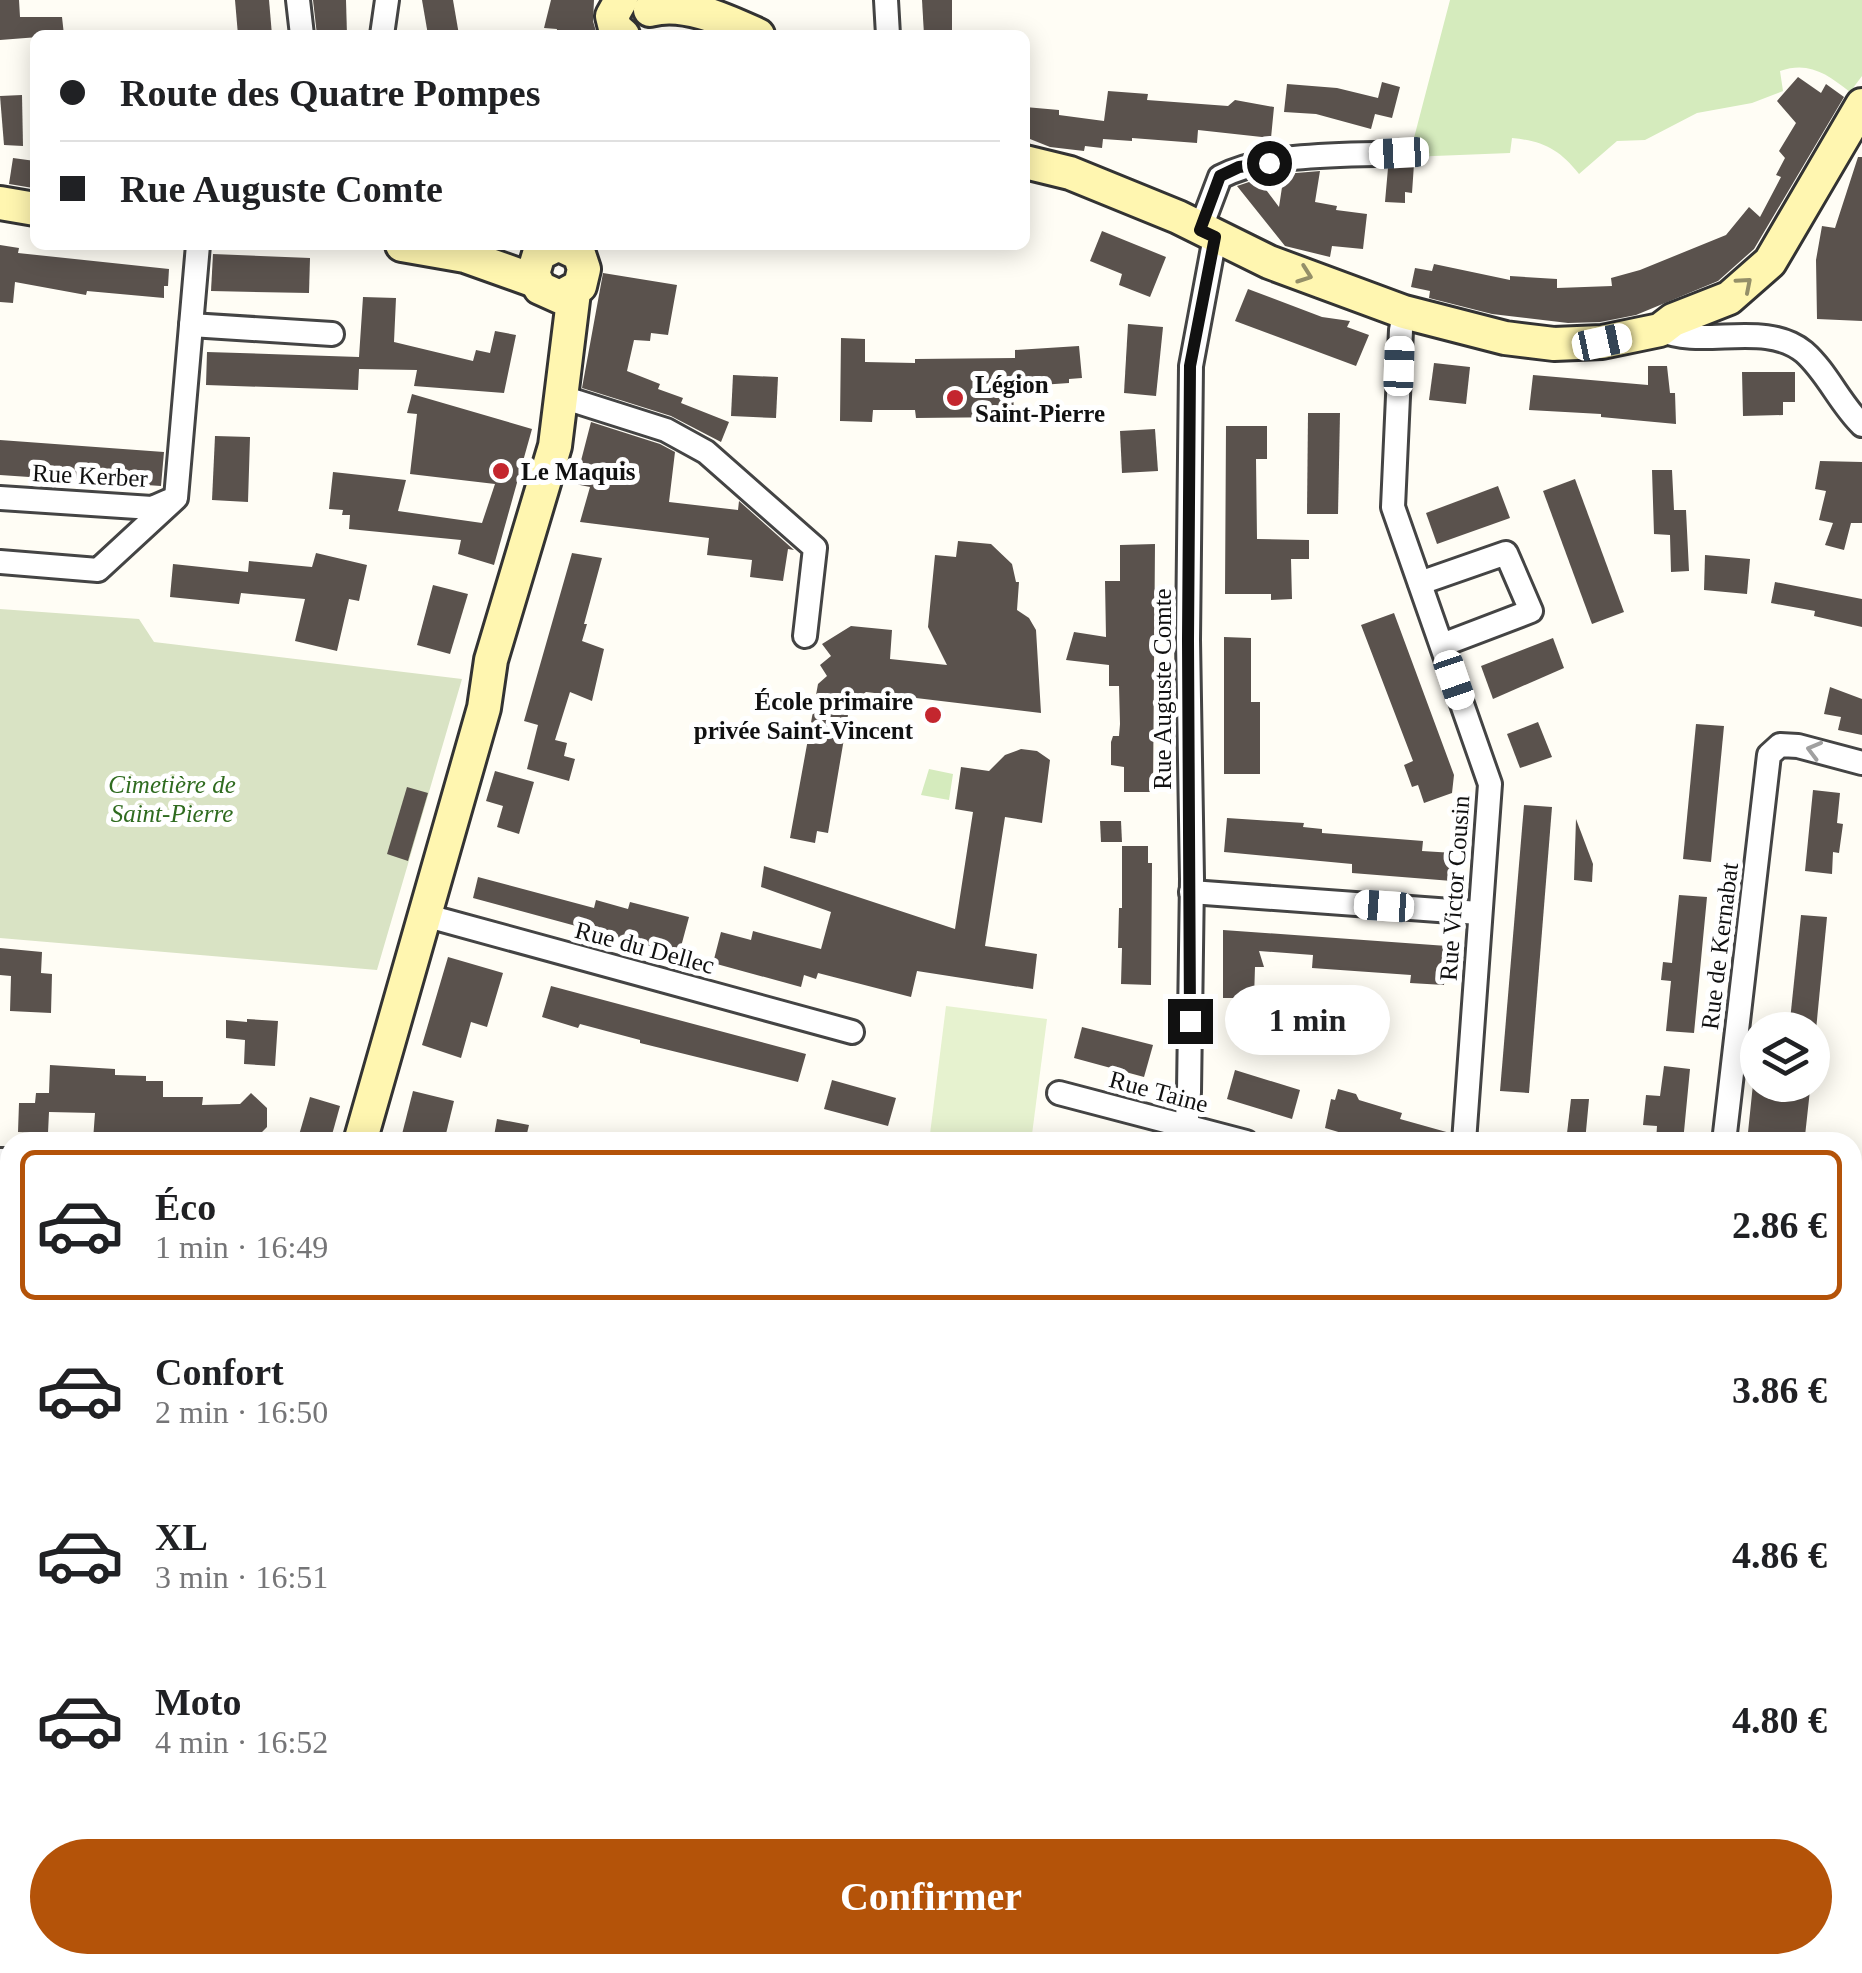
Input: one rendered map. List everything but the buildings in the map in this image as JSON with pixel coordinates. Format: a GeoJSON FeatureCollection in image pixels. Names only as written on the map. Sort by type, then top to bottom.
{"type":"FeatureCollection","features":[{"type":"Feature","properties":{"kind":"street"},"geometry":{"type":"LineString","coordinates":[[298,0],[301,30]]}},
{"type":"Feature","properties":{"kind":"street"},"geometry":{"type":"LineString","coordinates":[[383,30],[387,0]]}},
{"type":"Feature","properties":{"kind":"street"},"geometry":{"type":"LineString","coordinates":[[886,0],[888,30]]}},
{"type":"Feature","properties":{"kind":"street"},"geometry":{"type":"LineString","coordinates":[[619,30],[612,22],[613,10],[638,11],[661,6],[715,16],[747,30]]}},
{"type":"Feature","properties":{"kind":"street"},"geometry":{"type":"LineString","coordinates":[[1030,163],[1070,173],[1178,216],[1269,262],[1404,312],[1505,338],[1554,344],[1602,342],[1660,330],[1674,320],[1729,298],[1770,262],[1862,105]]}},
{"type":"Feature","properties":{"kind":"street","name":"Rue Auguste Comte"},"geometry":{"type":"LineString","coordinates":[[1186,1132],[1190,366],[1220,176],[1239,167],[1399,153]]}},
{"type":"Feature","properties":{"kind":"street"},"geometry":{"type":"LineString","coordinates":[[0,203],[30,207]]}},
{"type":"Feature","properties":{"kind":"street","name":"Rue Kerber"},"geometry":{"type":"LineString","coordinates":[[0,562],[98,570],[176,498],[198,250]]}},
{"type":"Feature","properties":{"kind":"street"},"geometry":{"type":"LineString","coordinates":[[363,1132],[484,708],[491,660],[555,446],[558,396],[550,346],[562,261],[465,256],[431,250]]}},
{"type":"Feature","properties":{"kind":"street","name":"Rue Victor Cousin"},"geometry":{"type":"LineString","coordinates":[[1404,312],[1394,508],[1490,784],[1465,1132]]}},
{"type":"Feature","properties":{"kind":"street"},"geometry":{"type":"LineString","coordinates":[[191,326],[332,334]]}},
{"type":"Feature","properties":{"kind":"street"},"geometry":{"type":"LineString","coordinates":[[1660,330],[1684,338],[1773,339],[1802,351],[1862,425]]}},
{"type":"Feature","properties":{"kind":"street"},"geometry":{"type":"LineString","coordinates":[[558,396],[666,430],[706,452],[815,548],[804,636]]}},
{"type":"Feature","properties":{"kind":"street","name":"Rue Kerber"},"geometry":{"type":"LineString","coordinates":[[0,498],[152,508],[176,498]]}},
{"type":"Feature","properties":{"kind":"street"},"geometry":{"type":"LineString","coordinates":[[1420,583],[1506,552],[1531,611],[1442,645]]}},
{"type":"Feature","properties":{"kind":"street","name":"Rue de Kernabat"},"geometry":{"type":"LineString","coordinates":[[1725,1132],[1769,755],[1780,746],[1798,746],[1862,763]]}},
{"type":"Feature","properties":{"kind":"street"},"geometry":{"type":"LineString","coordinates":[[1190,892],[1479,913]]}},
{"type":"Feature","properties":{"kind":"street","name":"Rue du Dellec"},"geometry":{"type":"LineString","coordinates":[[424,915],[852,1032]]}},
{"type":"Feature","properties":{"kind":"street","name":"Rue Taine"},"geometry":{"type":"LineString","coordinates":[[1059,1092],[1180,1132]]}},
{"type":"Feature","properties":{"kind":"green space"},"geometry":{"type":"Polygon","coordinates":[[[1450,0],[1862,0],[1862,76],[1850,92],[1817,71],[1780,71],[1783,91],[1752,103],[1697,113],[1645,140],[1617,141],[1579,174],[1550,148],[1512,138],[1510,153],[1409,157],[1450,0]]]}},
{"type":"Feature","properties":{"kind":"green space","name":"Cimetière de Saint-Pierre"},"geometry":{"type":"Polygon","coordinates":[[[0,609],[139,619],[154,642],[462,679],[377,970],[0,938],[0,609]]]}},
{"type":"Feature","properties":{"kind":"green space"},"geometry":{"type":"Polygon","coordinates":[[[929,769],[953,774],[949,800],[921,795],[929,769]]]}},
{"type":"Feature","properties":{"kind":"green space"},"geometry":{"type":"Polygon","coordinates":[[[946,1006],[1047,1019],[1032,1132],[930,1132],[946,1006]]]}},
{"type":"Feature","properties":{"kind":"place","name":"Légion Saint-Pierre"},"geometry":{"type":"Point","coordinates":[955,398]}},
{"type":"Feature","properties":{"kind":"place","name":"Le Maquis"},"geometry":{"type":"Point","coordinates":[501,471]}},
{"type":"Feature","properties":{"kind":"place","name":"École primaire privée Saint-Vincent"},"geometry":{"type":"Point","coordinates":[933,715]}},
{"type":"Feature","properties":{"kind":"route"},"geometry":{"type":"LineString","coordinates":[[1190,1021],[1190,366],[1215,237],[1200,230],[1220,176],[1239,167],[1269,163]]}}]}
